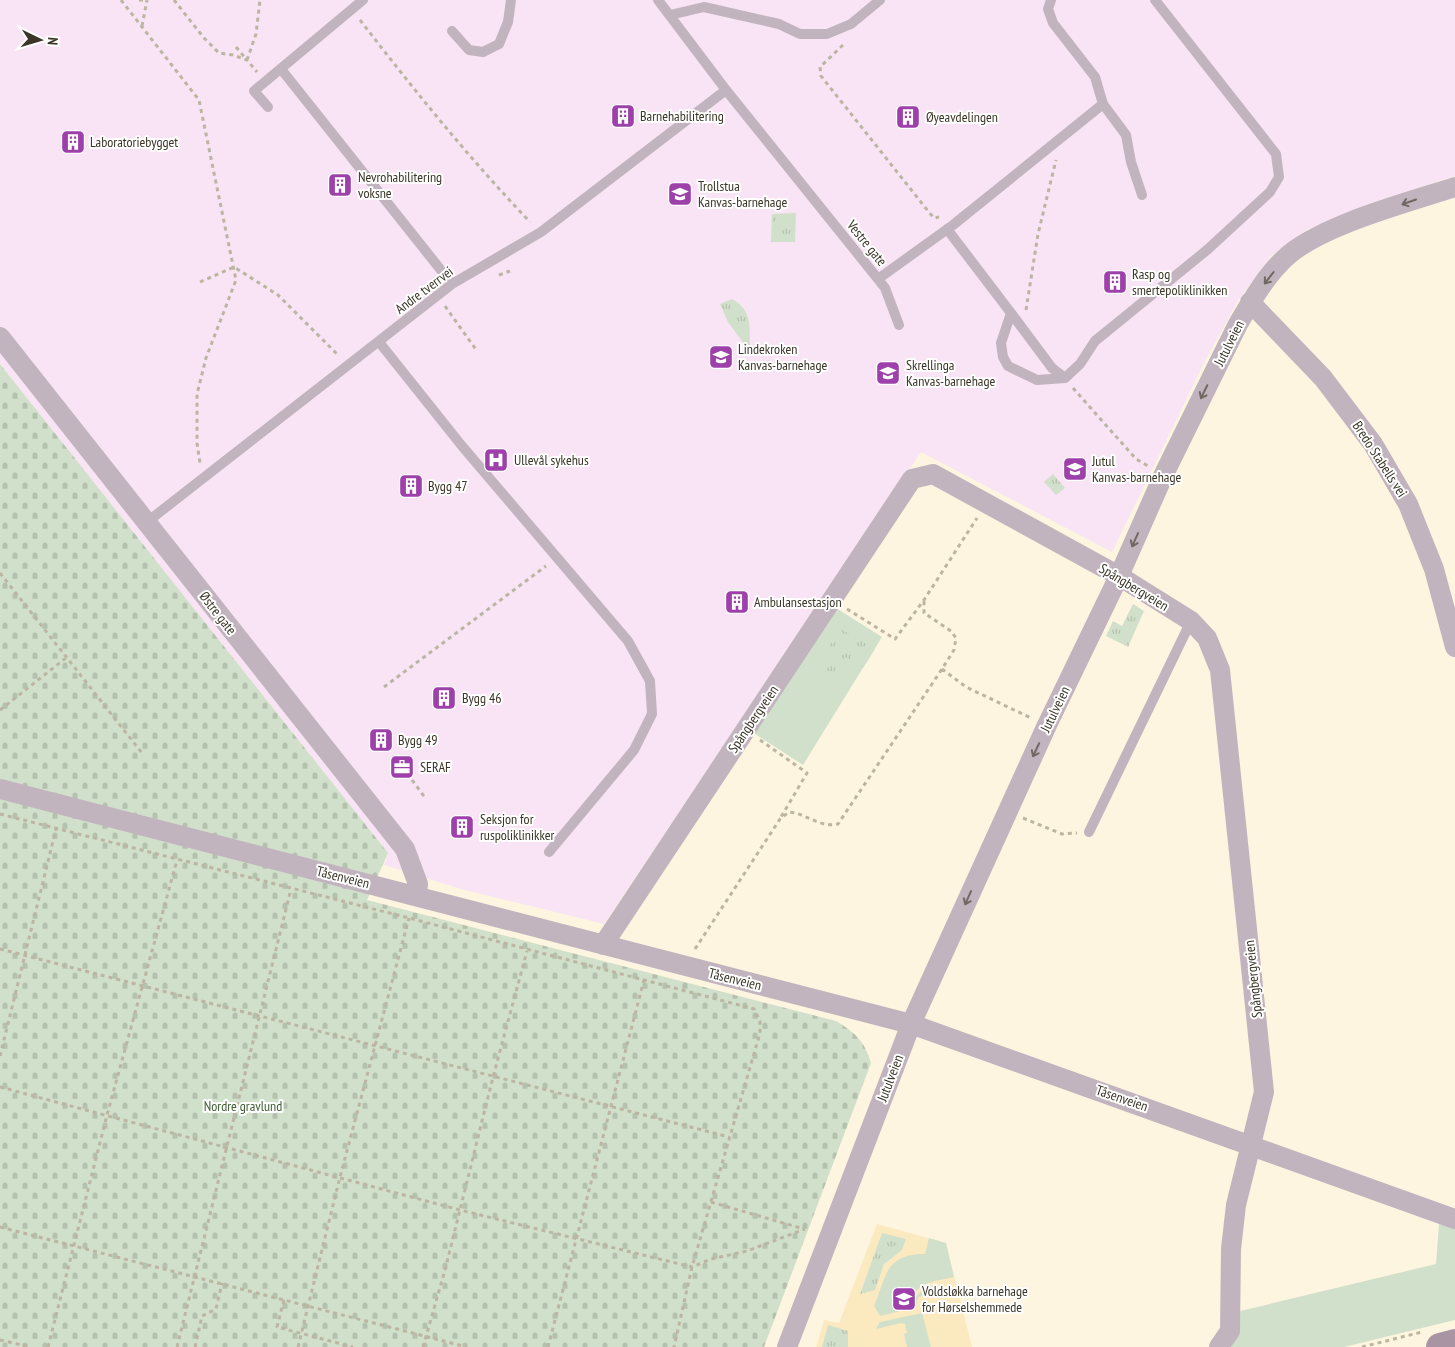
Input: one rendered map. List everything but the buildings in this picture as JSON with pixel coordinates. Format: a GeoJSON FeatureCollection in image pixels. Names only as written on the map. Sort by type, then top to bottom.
{"type":"FeatureCollection","features":[{"type":"Feature","properties":{"kind":"street","name":"Jutulveien"},"geometry":{"type":"LineString","coordinates":[[787,1347],[911,1024],[1047,725],[1119,576],[1164,474],[1250,302],[1284,258],[1329,231],[1455,187]]}},
{"type":"Feature","properties":{"kind":"street","name":"Bredo Stabells vei"},"geometry":{"type":"LineString","coordinates":[[1250,302],[1324,378],[1372,444],[1408,504],[1434,569],[1455,647]]}},
{"type":"Feature","properties":{"kind":"street","name":"Østre gate"},"geometry":{"type":"LineString","coordinates":[[0,337],[405,849],[418,884],[417,896]]}},
{"type":"Feature","properties":{"kind":"street","name":"Spångbergveien"},"geometry":{"type":"LineString","coordinates":[[603,945],[912,479],[933,474],[1119,576],[1191,621],[1207,638],[1220,670],[1264,1084],[1264,1092],[1252,1145],[1236,1204],[1231,1249],[1230,1331],[1219,1347]]}},
{"type":"Feature","properties":{"kind":"street","name":"Tåsenveien"},"geometry":{"type":"LineString","coordinates":[[0,789],[911,1024],[1455,1218]]}},
{"type":"Feature","properties":{"kind":"street"},"geometry":{"type":"LineString","coordinates":[[1434,1339],[1455,1343]]}},
{"type":"Feature","properties":{"kind":"lane"},"geometry":{"type":"LineString","coordinates":[[268,106],[254,91],[363,0]]}},
{"type":"Feature","properties":{"kind":"lane"},"geometry":{"type":"LineString","coordinates":[[452,31],[469,50],[483,52],[499,44],[508,22],[511,0]]}},
{"type":"Feature","properties":{"kind":"lane","name":"Vestre gate"},"geometry":{"type":"LineString","coordinates":[[658,0],[726,90],[878,279],[947,229],[1103,104]]}},
{"type":"Feature","properties":{"kind":"lane"},"geometry":{"type":"LineString","coordinates":[[670,15],[704,7],[779,24],[800,34],[827,34],[851,24],[880,0]]}},
{"type":"Feature","properties":{"kind":"lane"},"geometry":{"type":"LineString","coordinates":[[1051,0],[1048,9],[1054,24],[1095,77],[1103,104],[1126,135],[1131,162],[1142,196]]}},
{"type":"Feature","properties":{"kind":"lane"},"geometry":{"type":"LineString","coordinates":[[1011,313],[1001,344],[1003,356],[1008,366],[1037,380],[1065,378],[1080,364],[1095,341],[1207,250],[1270,192],[1279,177],[1276,154],[1155,0]]}},
{"type":"Feature","properties":{"kind":"lane"},"geometry":{"type":"LineString","coordinates":[[281,68],[452,284]]}},
{"type":"Feature","properties":{"kind":"lane","name":"Andre tverrvei"},"geometry":{"type":"LineString","coordinates":[[147,522],[452,284],[542,232],[726,90]]}},
{"type":"Feature","properties":{"kind":"lane"},"geometry":{"type":"LineString","coordinates":[[947,229],[1052,368],[1065,378]]}},
{"type":"Feature","properties":{"kind":"lane"},"geometry":{"type":"LineString","coordinates":[[878,279],[885,288],[899,325]]}},
{"type":"Feature","properties":{"kind":"lane"},"geometry":{"type":"LineString","coordinates":[[379,342],[628,641],[650,682],[652,714],[634,750],[549,852]]}},
{"type":"Feature","properties":{"kind":"lane"},"geometry":{"type":"LineString","coordinates":[[1089,832],[1191,621]]}},
{"type":"Feature","properties":{"kind":"path"},"geometry":{"type":"LineString","coordinates":[[121,0],[199,100],[234,266],[236,280],[206,358],[197,394],[197,444],[201,466]]}},
{"type":"Feature","properties":{"kind":"path"},"geometry":{"type":"LineString","coordinates":[[139,0],[146,0],[142,27]]}},
{"type":"Feature","properties":{"kind":"path"},"geometry":{"type":"LineString","coordinates":[[174,0],[204,38],[219,53],[247,60]]}},
{"type":"Feature","properties":{"kind":"path"},"geometry":{"type":"LineString","coordinates":[[247,60],[256,34],[260,0]]}},
{"type":"Feature","properties":{"kind":"path"},"geometry":{"type":"LineString","coordinates":[[351,10],[428,108],[489,179],[530,222]]}},
{"type":"Feature","properties":{"kind":"path"},"geometry":{"type":"LineString","coordinates":[[848,42],[820,67],[819,72],[928,211],[934,218],[940,217]]}},
{"type":"Feature","properties":{"kind":"path"},"geometry":{"type":"LineString","coordinates":[[236,48],[265,82]]}},
{"type":"Feature","properties":{"kind":"path"},"geometry":{"type":"LineString","coordinates":[[1024,331],[1038,234],[1062,136]]}},
{"type":"Feature","properties":{"kind":"path"},"geometry":{"type":"LineString","coordinates":[[200,282],[234,266]]}},
{"type":"Feature","properties":{"kind":"path"},"geometry":{"type":"LineString","coordinates":[[234,266],[278,295],[322,341],[349,365]]}},
{"type":"Feature","properties":{"kind":"path"},"geometry":{"type":"LineString","coordinates":[[443,304],[478,351]]}},
{"type":"Feature","properties":{"kind":"path"},"geometry":{"type":"LineString","coordinates":[[1065,378],[1136,459],[1164,474]]}},
{"type":"Feature","properties":{"kind":"path"},"geometry":{"type":"LineString","coordinates":[[832,600],[895,639],[924,600],[987,503]]}},
{"type":"Feature","properties":{"kind":"path"},"geometry":{"type":"LineString","coordinates":[[384,687],[557,558]]}},
{"type":"Feature","properties":{"kind":"path"},"geometry":{"type":"LineString","coordinates":[[0,573],[142,753]]}},
{"type":"Feature","properties":{"kind":"path"},"geometry":{"type":"LineString","coordinates":[[780,819],[789,812],[798,813],[820,824],[838,824],[942,669],[954,650],[956,638],[951,630],[924,613],[924,600]]}},
{"type":"Feature","properties":{"kind":"path"},"geometry":{"type":"LineString","coordinates":[[0,710],[67,657]]}},
{"type":"Feature","properties":{"kind":"path"},"geometry":{"type":"LineString","coordinates":[[942,669],[966,686],[1047,725]]}},
{"type":"Feature","properties":{"kind":"path"},"geometry":{"type":"LineString","coordinates":[[683,966],[780,819],[807,773],[745,730]]}},
{"type":"Feature","properties":{"kind":"path"},"geometry":{"type":"LineString","coordinates":[[412,780],[426,799]]}},
{"type":"Feature","properties":{"kind":"path"},"geometry":{"type":"LineString","coordinates":[[1007,812],[1062,834],[1089,832]]}},
{"type":"Feature","properties":{"kind":"path"},"geometry":{"type":"LineString","coordinates":[[0,814],[409,918],[754,1009],[760,1020],[760,1033],[692,1267],[691,1281],[674,1347]]}},
{"type":"Feature","properties":{"kind":"path"},"geometry":{"type":"LineString","coordinates":[[0,1056],[56,829]]}},
{"type":"Feature","properties":{"kind":"path"},"geometry":{"type":"LineString","coordinates":[[48,1347],[107,1115],[177,860]]}},
{"type":"Feature","properties":{"kind":"path"},"geometry":{"type":"LineString","coordinates":[[177,1347],[291,889]]}},
{"type":"Feature","properties":{"kind":"path"},"geometry":{"type":"LineString","coordinates":[[298,1347],[340,1177],[409,918]]}},
{"type":"Feature","properties":{"kind":"path"},"geometry":{"type":"LineString","coordinates":[[0,949],[729,1137]]}},
{"type":"Feature","properties":{"kind":"path"},"geometry":{"type":"LineString","coordinates":[[423,1347],[528,950]]}},
{"type":"Feature","properties":{"kind":"path"},"geometry":{"type":"LineString","coordinates":[[548,1347],[644,980]]}},
{"type":"Feature","properties":{"kind":"path"},"geometry":{"type":"LineString","coordinates":[[0,1087],[460,1210],[692,1267],[747,1251],[805,1229]]}},
{"type":"Feature","properties":{"kind":"path"},"geometry":{"type":"LineString","coordinates":[[711,1202],[812,1231]]}},
{"type":"Feature","properties":{"kind":"path"},"geometry":{"type":"LineString","coordinates":[[0,1227],[194,1275],[467,1347]]}},
{"type":"Feature","properties":{"kind":"path"},"geometry":{"type":"LineString","coordinates":[[194,1347],[202,1316],[216,1309],[222,1283]]}},
{"type":"Feature","properties":{"kind":"path"},"geometry":{"type":"LineString","coordinates":[[284,1300],[277,1327],[353,1347]]}},
{"type":"Feature","properties":{"kind":"path"},"geometry":{"type":"LineString","coordinates":[[1362,1347],[1434,1339]]}},
{"type":"Feature","properties":{"kind":"path"},"geometry":{"type":"LineString","coordinates":[[0,1340],[30,1347]]}},
{"type":"Feature","properties":{"kind":"shaded area","name":"Ullevål sykehus"},"geometry":{"type":"Polygon","coordinates":[[[0,0],[1455,0],[1455,176],[1374,202],[1308,229],[1271,256],[1239,299],[1206,359],[1112,552],[921,452],[604,924],[461,889],[384,865],[388,853],[0,364],[0,0]]]}},
{"type":"Feature","properties":{"kind":"shaded area","name":"Voldsløkka barnehage for Hørselshemmede"},"geometry":{"type":"Polygon","coordinates":[[[877,1224],[946,1243],[972,1347],[816,1347],[824,1320],[839,1323],[877,1224]]]}},
{"type":"Feature","properties":{"kind":"green space"},"geometry":{"type":"Polygon","coordinates":[[[796,213],[795,242],[771,242],[772,214],[796,213]]]}},
{"type":"Feature","properties":{"kind":"green space"},"geometry":{"type":"Polygon","coordinates":[[[732,299],[744,309],[747,315],[750,328],[750,352],[728,322],[720,304],[732,299]]]}},
{"type":"Feature","properties":{"kind":"green space","name":"Nordre gravlund"},"geometry":{"type":"Polygon","coordinates":[[[0,364],[388,853],[367,900],[836,1021],[853,1033],[862,1043],[871,1063],[764,1347],[0,1347],[0,364]]]}},
{"type":"Feature","properties":{"kind":"green space"},"geometry":{"type":"Polygon","coordinates":[[[1053,474],[1065,488],[1056,495],[1044,482],[1053,474]]]}},
{"type":"Feature","properties":{"kind":"green space"},"geometry":{"type":"Polygon","coordinates":[[[1133,604],[1144,611],[1128,647],[1106,636],[1113,621],[1122,626],[1133,604]]]}},
{"type":"Feature","properties":{"kind":"green space"},"geometry":{"type":"Polygon","coordinates":[[[833,606],[882,637],[803,765],[749,730],[833,606]]]}},
{"type":"Feature","properties":{"kind":"green space"},"geometry":{"type":"Polygon","coordinates":[[[841,629],[875,649],[863,668],[845,657],[832,676],[825,672],[824,654],[841,629]]]}},
{"type":"Feature","properties":{"kind":"green space"},"geometry":{"type":"Polygon","coordinates":[[[1439,1224],[1455,1227],[1455,1320],[1344,1347],[1232,1347],[1232,1313],[1436,1264],[1439,1224]]]}},
{"type":"Feature","properties":{"kind":"green space"},"geometry":{"type":"Polygon","coordinates":[[[882,1233],[906,1239],[902,1250],[884,1264],[875,1290],[860,1294],[882,1233]]]}},
{"type":"Feature","properties":{"kind":"green space"},"geometry":{"type":"Polygon","coordinates":[[[929,1238],[946,1243],[954,1277],[924,1285],[915,1293],[908,1309],[880,1316],[874,1306],[890,1268],[902,1258],[925,1254],[929,1238]]]}},
{"type":"Feature","properties":{"kind":"green space"},"geometry":{"type":"Polygon","coordinates":[[[937,1285],[939,1292],[918,1297],[916,1307],[911,1308],[920,1292],[937,1285]]]}},
{"type":"Feature","properties":{"kind":"green space"},"geometry":{"type":"Polygon","coordinates":[[[922,1313],[931,1347],[907,1347],[904,1334],[907,1333],[905,1324],[901,1323],[876,1329],[880,1322],[922,1313]]]}},
{"type":"Feature","properties":{"kind":"green space"},"geometry":{"type":"Polygon","coordinates":[[[828,1325],[848,1331],[848,1347],[822,1347],[828,1325]]]}},
{"type":"Feature","properties":{"kind":"place","name":"Barnehabilitering"},"geometry":{"type":"Point","coordinates":[623,116]}},
{"type":"Feature","properties":{"kind":"place","name":"Øyeavdelingen"},"geometry":{"type":"Point","coordinates":[908,117]}},
{"type":"Feature","properties":{"kind":"place","name":"Laboratoriebygget"},"geometry":{"type":"Point","coordinates":[73,142]}},
{"type":"Feature","properties":{"kind":"place","name":"Nevrohabilitering voksne"},"geometry":{"type":"Point","coordinates":[340,185]}},
{"type":"Feature","properties":{"kind":"place","name":"Trollstua Kanvas-barnehage"},"geometry":{"type":"Point","coordinates":[680,194]}},
{"type":"Feature","properties":{"kind":"place","name":"Rasp og smertepoliklinikken"},"geometry":{"type":"Point","coordinates":[1115,282]}},
{"type":"Feature","properties":{"kind":"place","name":"Lindekroken Kanvas-barnehage"},"geometry":{"type":"Point","coordinates":[721,357]}},
{"type":"Feature","properties":{"kind":"place","name":"Skrellinga Kanvas-barnehage"},"geometry":{"type":"Point","coordinates":[888,373]}},
{"type":"Feature","properties":{"kind":"place","name":"Ullevål sykehus"},"geometry":{"type":"Point","coordinates":[496,460]}},
{"type":"Feature","properties":{"kind":"place","name":"Jutul Kanvas-barnehage"},"geometry":{"type":"Point","coordinates":[1075,469]}},
{"type":"Feature","properties":{"kind":"place","name":"Bygg 47"},"geometry":{"type":"Point","coordinates":[411,486]}},
{"type":"Feature","properties":{"kind":"place","name":"Ambulansestasjon"},"geometry":{"type":"Point","coordinates":[737,602]}},
{"type":"Feature","properties":{"kind":"place","name":"Bygg 46"},"geometry":{"type":"Point","coordinates":[444,698]}},
{"type":"Feature","properties":{"kind":"place","name":"Bygg 49"},"geometry":{"type":"Point","coordinates":[381,740]}},
{"type":"Feature","properties":{"kind":"place","name":"SERAF"},"geometry":{"type":"Point","coordinates":[402,767]}},
{"type":"Feature","properties":{"kind":"place","name":"Seksjon for ruspoliklinikker"},"geometry":{"type":"Point","coordinates":[462,827]}},
{"type":"Feature","properties":{"kind":"place","name":"Voldsløkka barnehage for Hørselshemmede"},"geometry":{"type":"Point","coordinates":[904,1299]}}]}
